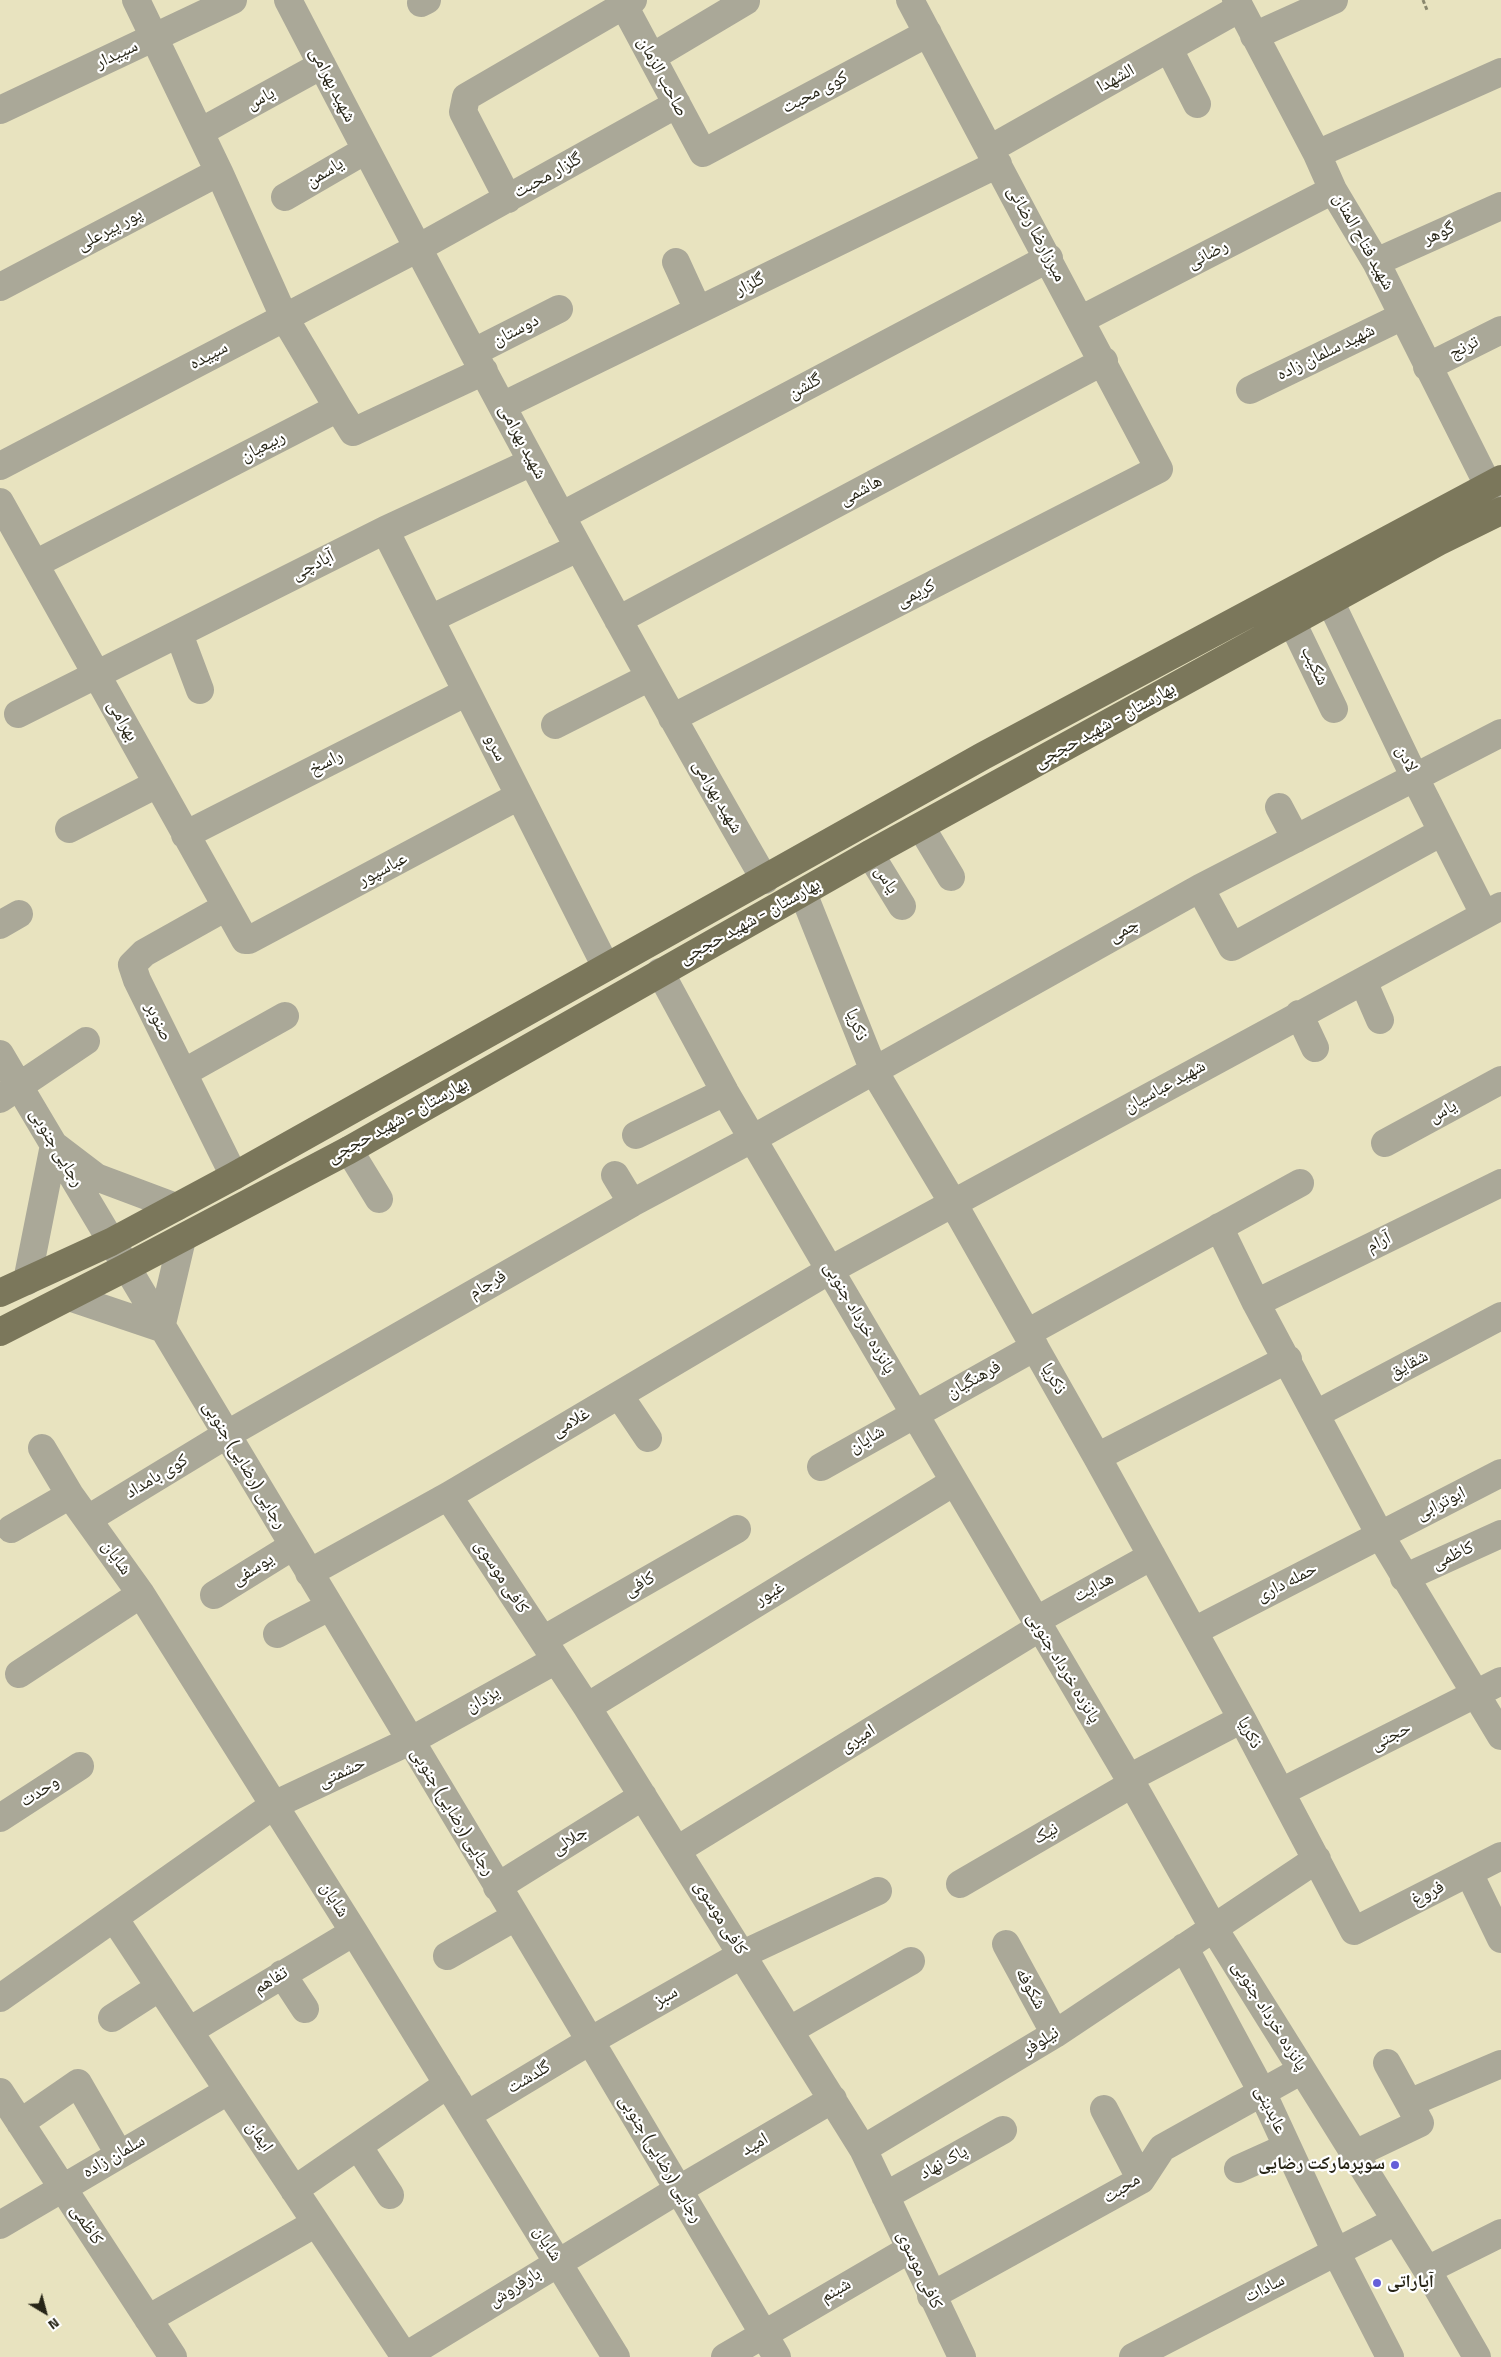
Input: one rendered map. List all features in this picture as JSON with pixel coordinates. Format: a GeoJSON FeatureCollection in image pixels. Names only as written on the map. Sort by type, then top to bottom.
{"type":"FeatureCollection","features":[{"type":"Feature","properties":{"kind":"main road","name":"بهارستان - شهید حججی"},"geometry":{"type":"LineString","coordinates":[[0,1294],[111,1242],[230,1179],[606,966],[765,880],[983,756],[1495,481]]}},
{"type":"Feature","properties":{"kind":"main road","name":"بهارستان - شهید حججی"},"geometry":{"type":"LineString","coordinates":[[0,1332],[182,1239],[349,1150],[870,854],[1293,624],[1438,542],[1501,512]]}},
{"type":"Feature","properties":{"kind":"main road"},"geometry":{"type":"LineString","coordinates":[[644,946],[660,972]]}},
{"type":"Feature","properties":{"kind":"main road"},"geometry":{"type":"LineString","coordinates":[[230,1179],[223,1190],[225,1198],[238,1209]]}},
{"type":"Feature","properties":{"kind":"street"},"geometry":{"type":"LineString","coordinates":[[136,0],[219,172],[284,317],[353,432],[479,362]]}},
{"type":"Feature","properties":{"kind":"street","name":"سپیدار"},"geometry":{"type":"LineString","coordinates":[[0,110],[233,0]]}},
{"type":"Feature","properties":{"kind":"street","name":"شهید بهرامی"},"geometry":{"type":"LineString","coordinates":[[288,0],[578,548],[672,718],[765,880]]}},
{"type":"Feature","properties":{"kind":"street"},"geometry":{"type":"LineString","coordinates":[[1254,36],[1334,0]]}},
{"type":"Feature","properties":{"kind":"street"},"geometry":{"type":"LineString","coordinates":[[652,57],[746,1]]}},
{"type":"Feature","properties":{"kind":"street"},"geometry":{"type":"LineString","coordinates":[[508,199],[463,112],[466,97],[626,2]]}},
{"type":"Feature","properties":{"kind":"street","name":"صاحب الزمان"},"geometry":{"type":"LineString","coordinates":[[626,2],[652,57],[703,153]]}},
{"type":"Feature","properties":{"kind":"street","name":"میرزارضا رضائی"},"geometry":{"type":"LineString","coordinates":[[918,3],[928,33],[1160,469]]}},
{"type":"Feature","properties":{"kind":"street","name":"شهید فتاح المنان"},"geometry":{"type":"LineString","coordinates":[[1238,4],[1317,154],[1333,190],[1376,262],[1427,367],[1495,481],[1501,512]]}},
{"type":"Feature","properties":{"kind":"street","name":"الشهدا"},"geometry":{"type":"LineString","coordinates":[[994,156],[1169,49],[1238,4]]}},
{"type":"Feature","properties":{"kind":"street","name":"کوی محبت"},"geometry":{"type":"LineString","coordinates":[[703,153],[928,33]]}},
{"type":"Feature","properties":{"kind":"street"},"geometry":{"type":"LineString","coordinates":[[1169,49],[1197,104]]}},
{"type":"Feature","properties":{"kind":"street","name":"یاس"},"geometry":{"type":"LineString","coordinates":[[200,132],[322,66]]}},
{"type":"Feature","properties":{"kind":"street"},"geometry":{"type":"LineString","coordinates":[[1317,154],[1501,72]]}},
{"type":"Feature","properties":{"kind":"street","name":"گلزار محبت"},"geometry":{"type":"LineString","coordinates":[[418,248],[677,104]]}},
{"type":"Feature","properties":{"kind":"street","name":"یاسمن"},"geometry":{"type":"LineString","coordinates":[[285,197],[366,150]]}},
{"type":"Feature","properties":{"kind":"street","name":"گلزار"},"geometry":{"type":"LineString","coordinates":[[502,406],[698,310],[994,156]]}},
{"type":"Feature","properties":{"kind":"street","name":"پور پیرعلی"},"geometry":{"type":"LineString","coordinates":[[0,287],[219,172]]}},
{"type":"Feature","properties":{"kind":"street","name":"رضائی"},"geometry":{"type":"LineString","coordinates":[[1082,320],[1333,190]]}},
{"type":"Feature","properties":{"kind":"street","name":"گوهر"},"geometry":{"type":"LineString","coordinates":[[1376,262],[1501,206]]}},
{"type":"Feature","properties":{"kind":"street","name":"سپیده"},"geometry":{"type":"LineString","coordinates":[[0,466],[418,248]]}},
{"type":"Feature","properties":{"kind":"street","name":"گلشن"},"geometry":{"type":"LineString","coordinates":[[561,516],[1049,258]]}},
{"type":"Feature","properties":{"kind":"street"},"geometry":{"type":"LineString","coordinates":[[676,262],[698,310]]}},
{"type":"Feature","properties":{"kind":"street","name":"دوستان"},"geometry":{"type":"LineString","coordinates":[[479,362],[559,309]]}},
{"type":"Feature","properties":{"kind":"street","name":"شهید سلمان زاده"},"geometry":{"type":"LineString","coordinates":[[1250,390],[1403,316]]}},
{"type":"Feature","properties":{"kind":"street","name":"ترنج"},"geometry":{"type":"LineString","coordinates":[[1427,367],[1501,330]]}},
{"type":"Feature","properties":{"kind":"street","name":"هاشمی"},"geometry":{"type":"LineString","coordinates":[[618,620],[1104,361]]}},
{"type":"Feature","properties":{"kind":"street","name":"ربیعیان"},"geometry":{"type":"LineString","coordinates":[[34,564],[338,408]]}},
{"type":"Feature","properties":{"kind":"street","name":"آبادچی"},"geometry":{"type":"LineString","coordinates":[[18,714],[385,530],[532,462]]}},
{"type":"Feature","properties":{"kind":"street","name":"کریمی"},"geometry":{"type":"LineString","coordinates":[[672,718],[1160,469]]}},
{"type":"Feature","properties":{"kind":"street","name":"بهرامی"},"geometry":{"type":"LineString","coordinates":[[0,502],[9,538],[34,564],[245,940]]}},
{"type":"Feature","properties":{"kind":"street","name":"سرو"},"geometry":{"type":"LineString","coordinates":[[385,530],[606,966]]}},
{"type":"Feature","properties":{"kind":"street"},"geometry":{"type":"LineString","coordinates":[[430,619],[578,548]]}},
{"type":"Feature","properties":{"kind":"street","name":"لادن"},"geometry":{"type":"LineString","coordinates":[[1331,602],[1442,832],[1493,910]]}},
{"type":"Feature","properties":{"kind":"street","name":"شکیب"},"geometry":{"type":"LineString","coordinates":[[1293,624],[1334,708]]}},
{"type":"Feature","properties":{"kind":"street"},"geometry":{"type":"LineString","coordinates":[[179,634],[200,690]]}},
{"type":"Feature","properties":{"kind":"street"},"geometry":{"type":"LineString","coordinates":[[555,725],[650,677]]}},
{"type":"Feature","properties":{"kind":"street","name":"راسخ"},"geometry":{"type":"LineString","coordinates":[[185,835],[467,692]]}},
{"type":"Feature","properties":{"kind":"street","name":"چمی"},"geometry":{"type":"LineString","coordinates":[[752,1139],[1200,888],[1414,776],[1501,733]]}},
{"type":"Feature","properties":{"kind":"street"},"geometry":{"type":"LineString","coordinates":[[69,829],[157,784]]}},
{"type":"Feature","properties":{"kind":"street","name":"عباسپور"},"geometry":{"type":"LineString","coordinates":[[245,940],[249,940],[310,909],[520,796]]}},
{"type":"Feature","properties":{"kind":"street"},"geometry":{"type":"LineString","coordinates":[[1278,807],[1296,839]]}},
{"type":"Feature","properties":{"kind":"street"},"geometry":{"type":"LineString","coordinates":[[921,827],[951,877]]}},
{"type":"Feature","properties":{"kind":"street"},"geometry":{"type":"LineString","coordinates":[[1200,888],[1232,947],[1442,832]]}},
{"type":"Feature","properties":{"kind":"street","name":"یاس"},"geometry":{"type":"LineString","coordinates":[[870,854],[902,906]]}},
{"type":"Feature","properties":{"kind":"street","name":"ذکریا"},"geometry":{"type":"LineString","coordinates":[[803,893],[874,1071],[953,1203],[1097,1457],[1242,1719],[1354,1931]]}},
{"type":"Feature","properties":{"kind":"street","name":"صنوبر"},"geometry":{"type":"LineString","coordinates":[[226,906],[144,953],[132,965],[137,980],[183,1073],[230,1179]]}},
{"type":"Feature","properties":{"kind":"street","name":"شهید عباسیان"},"geometry":{"type":"LineString","coordinates":[[830,1270],[1298,1014],[1493,910]]}},
{"type":"Feature","properties":{"kind":"street","name":"پانزده خرداد جنوبی"},"geometry":{"type":"LineString","coordinates":[[660,972],[752,1139],[1131,1781],[1214,1927],[1427,2270],[1477,2357]]}},
{"type":"Feature","properties":{"kind":"street"},"geometry":{"type":"LineString","coordinates":[[1363,981],[1380,1020]]}},
{"type":"Feature","properties":{"kind":"street"},"geometry":{"type":"LineString","coordinates":[[1298,1014],[1315,1048]]}},
{"type":"Feature","properties":{"kind":"street"},"geometry":{"type":"LineString","coordinates":[[183,1073],[285,1016]]}},
{"type":"Feature","properties":{"kind":"street"},"geometry":{"type":"LineString","coordinates":[[9,1092],[86,1041]]}},
{"type":"Feature","properties":{"kind":"street","name":"رجایی جنوبی"},"geometry":{"type":"LineString","coordinates":[[0,1054],[9,1092],[54,1145],[126,1268]]}},
{"type":"Feature","properties":{"kind":"street","name":"یاس"},"geometry":{"type":"LineString","coordinates":[[1385,1143],[1501,1080]]}},
{"type":"Feature","properties":{"kind":"street"},"geometry":{"type":"LineString","coordinates":[[636,1135],[725,1092]]}},
{"type":"Feature","properties":{"kind":"street","name":"فرجام"},"geometry":{"type":"LineString","coordinates":[[226,1435],[632,1203],[752,1139]]}},
{"type":"Feature","properties":{"kind":"street"},"geometry":{"type":"LineString","coordinates":[[27,1281],[54,1145],[96,1177],[176,1207]]}},
{"type":"Feature","properties":{"kind":"street"},"geometry":{"type":"LineString","coordinates":[[349,1150],[379,1199]]}},
{"type":"Feature","properties":{"kind":"street"},"geometry":{"type":"LineString","coordinates":[[615,1175],[632,1203]]}},
{"type":"Feature","properties":{"kind":"street","name":"فرهنگیان"},"geometry":{"type":"LineString","coordinates":[[914,1414],[1031,1340],[1220,1227],[1300,1183]]}},
{"type":"Feature","properties":{"kind":"street","name":"آرام"},"geometry":{"type":"LineString","coordinates":[[1256,1303],[1501,1184]]}},
{"type":"Feature","properties":{"kind":"street"},"geometry":{"type":"LineString","coordinates":[[1220,1227],[1256,1303],[1288,1359],[1380,1535],[1474,1694],[1501,1734]]}},
{"type":"Feature","properties":{"kind":"street"},"geometry":{"type":"LineString","coordinates":[[69,1297],[161,1328],[182,1239]]}},
{"type":"Feature","properties":{"kind":"street","name":"رجایی (رضایی) جنوبی"},"geometry":{"type":"LineString","coordinates":[[126,1268],[590,2041],[777,2357]]}},
{"type":"Feature","properties":{"kind":"street","name":"غلامی"},"geometry":{"type":"LineString","coordinates":[[309,1573],[448,1496],[830,1270]]}},
{"type":"Feature","properties":{"kind":"street","name":"شقایق"},"geometry":{"type":"LineString","coordinates":[[1316,1414],[1501,1316]]}},
{"type":"Feature","properties":{"kind":"street"},"geometry":{"type":"LineString","coordinates":[[1097,1457],[1288,1359]]}},
{"type":"Feature","properties":{"kind":"street"},"geometry":{"type":"LineString","coordinates":[[619,1395],[648,1438]]}},
{"type":"Feature","properties":{"kind":"street","name":"شایان"},"geometry":{"type":"LineString","coordinates":[[821,1467],[914,1414]]}},
{"type":"Feature","properties":{"kind":"street","name":"کوی بامداد"},"geometry":{"type":"LineString","coordinates":[[88,1519],[226,1435]]}},
{"type":"Feature","properties":{"kind":"street","name":"شایان"},"geometry":{"type":"LineString","coordinates":[[42,1448],[70,1495],[141,1594],[354,1932],[616,2357]]}},
{"type":"Feature","properties":{"kind":"street","name":"ابوترابی"},"geometry":{"type":"LineString","coordinates":[[1380,1535],[1501,1473]]}},
{"type":"Feature","properties":{"kind":"street","name":"غیور"},"geometry":{"type":"LineString","coordinates":[[587,1707],[954,1482]]}},
{"type":"Feature","properties":{"kind":"street"},"geometry":{"type":"LineString","coordinates":[[11,1529],[70,1495]]}},
{"type":"Feature","properties":{"kind":"street","name":"کافی موسوی"},"geometry":{"type":"LineString","coordinates":[[448,1496],[587,1707],[863,2149],[931,2296],[962,2357]]}},
{"type":"Feature","properties":{"kind":"street","name":"کافی"},"geometry":{"type":"LineString","coordinates":[[549,1650],[737,1529]]}},
{"type":"Feature","properties":{"kind":"street","name":"کاظمی"},"geometry":{"type":"LineString","coordinates":[[1404,1578],[1501,1534]]}},
{"type":"Feature","properties":{"kind":"street","name":"حمله داری"},"geometry":{"type":"LineString","coordinates":[[1194,1631],[1380,1535]]}},
{"type":"Feature","properties":{"kind":"street","name":"یوسفی"},"geometry":{"type":"LineString","coordinates":[[214,1595],[292,1546]]}},
{"type":"Feature","properties":{"kind":"street","name":"هدایت"},"geometry":{"type":"LineString","coordinates":[[1037,1624],[1152,1556]]}},
{"type":"Feature","properties":{"kind":"street"},"geometry":{"type":"LineString","coordinates":[[19,1674],[141,1594]]}},
{"type":"Feature","properties":{"kind":"street"},"geometry":{"type":"LineString","coordinates":[[277,1634],[329,1607]]}},
{"type":"Feature","properties":{"kind":"street","name":"امیری"},"geometry":{"type":"LineString","coordinates":[[677,1850],[1037,1624]]}},
{"type":"Feature","properties":{"kind":"street","name":"یزدان"},"geometry":{"type":"LineString","coordinates":[[410,1741],[549,1650]]}},
{"type":"Feature","properties":{"kind":"street","name":"حجتی"},"geometry":{"type":"LineString","coordinates":[[1281,1792],[1501,1681]]}},
{"type":"Feature","properties":{"kind":"street","name":"نیک"},"geometry":{"type":"LineString","coordinates":[[960,1884],[1131,1781],[1242,1719]]}},
{"type":"Feature","properties":{"kind":"street","name":"حشمتی"},"geometry":{"type":"LineString","coordinates":[[0,1998],[274,1805],[410,1741]]}},
{"type":"Feature","properties":{"kind":"street","name":"وحدت"},"geometry":{"type":"LineString","coordinates":[[0,1818],[80,1766]]}},
{"type":"Feature","properties":{"kind":"street","name":"جلالی"},"geometry":{"type":"LineString","coordinates":[[497,1886],[643,1796]]}},
{"type":"Feature","properties":{"kind":"street","name":"فروغ"},"geometry":{"type":"LineString","coordinates":[[1354,1931],[1501,1856]]}},
{"type":"Feature","properties":{"kind":"street"},"geometry":{"type":"LineString","coordinates":[[1214,1927],[1317,1859]]}},
{"type":"Feature","properties":{"kind":"street"},"geometry":{"type":"LineString","coordinates":[[1469,1873],[1501,1940]]}},
{"type":"Feature","properties":{"kind":"street","name":"سبز"},"geometry":{"type":"LineString","coordinates":[[590,2041],[743,1954],[878,1892]]}},
{"type":"Feature","properties":{"kind":"street"},"geometry":{"type":"LineString","coordinates":[[447,1956],[515,1917]]}},
{"type":"Feature","properties":{"kind":"street","name":"ایمان"},"geometry":{"type":"LineString","coordinates":[[114,1918],[404,2357]]}},
{"type":"Feature","properties":{"kind":"street","name":"نیلوفر"},"geometry":{"type":"LineString","coordinates":[[863,2149],[1055,2034],[1214,1927]]}},
{"type":"Feature","properties":{"kind":"street","name":"تفاهم"},"geometry":{"type":"LineString","coordinates":[[189,2031],[354,1932]]}},
{"type":"Feature","properties":{"kind":"street","name":"شکوفه"},"geometry":{"type":"LineString","coordinates":[[1006,1944],[1055,2034]]}},
{"type":"Feature","properties":{"kind":"street","name":"عابدینی"},"geometry":{"type":"LineString","coordinates":[[1184,1946],[1262,2092],[1336,2252],[1390,2357]]}},
{"type":"Feature","properties":{"kind":"street"},"geometry":{"type":"LineString","coordinates":[[790,2030],[911,1961]]}},
{"type":"Feature","properties":{"kind":"street"},"geometry":{"type":"LineString","coordinates":[[282,1974],[305,2010]]}},
{"type":"Feature","properties":{"kind":"street"},"geometry":{"type":"LineString","coordinates":[[112,2018],[160,1987]]}},
{"type":"Feature","properties":{"kind":"street","name":"گلدشت"},"geometry":{"type":"LineString","coordinates":[[467,2115],[590,2041]]}},
{"type":"Feature","properties":{"kind":"street"},"geometry":{"type":"LineString","coordinates":[[1355,2154],[1420,2123],[1388,2064]]}},
{"type":"Feature","properties":{"kind":"street"},"geometry":{"type":"LineString","coordinates":[[1409,2103],[1501,2064]]}},
{"type":"Feature","properties":{"kind":"street","name":"محبت"},"geometry":{"type":"LineString","coordinates":[[931,2296],[1141,2180],[1162,2148],[1302,2070]]}},
{"type":"Feature","properties":{"kind":"street"},"geometry":{"type":"LineString","coordinates":[[20,2123],[78,2083],[119,2154]]}},
{"type":"Feature","properties":{"kind":"street"},"geometry":{"type":"LineString","coordinates":[[294,2190],[448,2084]]}},
{"type":"Feature","properties":{"kind":"street","name":"سلمان زاده"},"geometry":{"type":"LineString","coordinates":[[0,2225],[228,2091]]}},
{"type":"Feature","properties":{"kind":"street","name":"کاظمی"},"geometry":{"type":"LineString","coordinates":[[0,2092],[173,2357]]}},
{"type":"Feature","properties":{"kind":"street","name":"امید"},"geometry":{"type":"LineString","coordinates":[[678,2190],[833,2100]]}},
{"type":"Feature","properties":{"kind":"street"},"geometry":{"type":"LineString","coordinates":[[1104,2109],[1141,2180]]}},
{"type":"Feature","properties":{"kind":"street","name":"پاک نهاد"},"geometry":{"type":"LineString","coordinates":[[885,2196],[1003,2130]]}},
{"type":"Feature","properties":{"kind":"street"},"geometry":{"type":"LineString","coordinates":[[358,2146],[390,2195]]}},
{"type":"Feature","properties":{"kind":"street"},"geometry":{"type":"LineString","coordinates":[[1238,2169],[1287,2147]]}},
{"type":"Feature","properties":{"kind":"street","name":"بارفروش"},"geometry":{"type":"LineString","coordinates":[[404,2357],[678,2190]]}},
{"type":"Feature","properties":{"kind":"street","name":"سادات"},"geometry":{"type":"LineString","coordinates":[[1133,2357],[1396,2221]]}},
{"type":"Feature","properties":{"kind":"street"},"geometry":{"type":"LineString","coordinates":[[148,2319],[316,2223]]}},
{"type":"Feature","properties":{"kind":"street"},"geometry":{"type":"LineString","coordinates":[[1427,2270],[1501,2233]]}},
{"type":"Feature","properties":{"kind":"street","name":"شبنم"},"geometry":{"type":"LineString","coordinates":[[725,2357],[910,2249]]}},
{"type":"Feature","properties":{"kind":"path"},"geometry":{"type":"LineString","coordinates":[[1423,0],[1427,10]]}},
{"type":"Feature","properties":{"kind":"place","name":"سوپرمارکت رضایی"},"geometry":{"type":"Point","coordinates":[1395,2165]}},
{"type":"Feature","properties":{"kind":"place","name":"آپاراتی"},"geometry":{"type":"Point","coordinates":[1377,2283]}}]}
